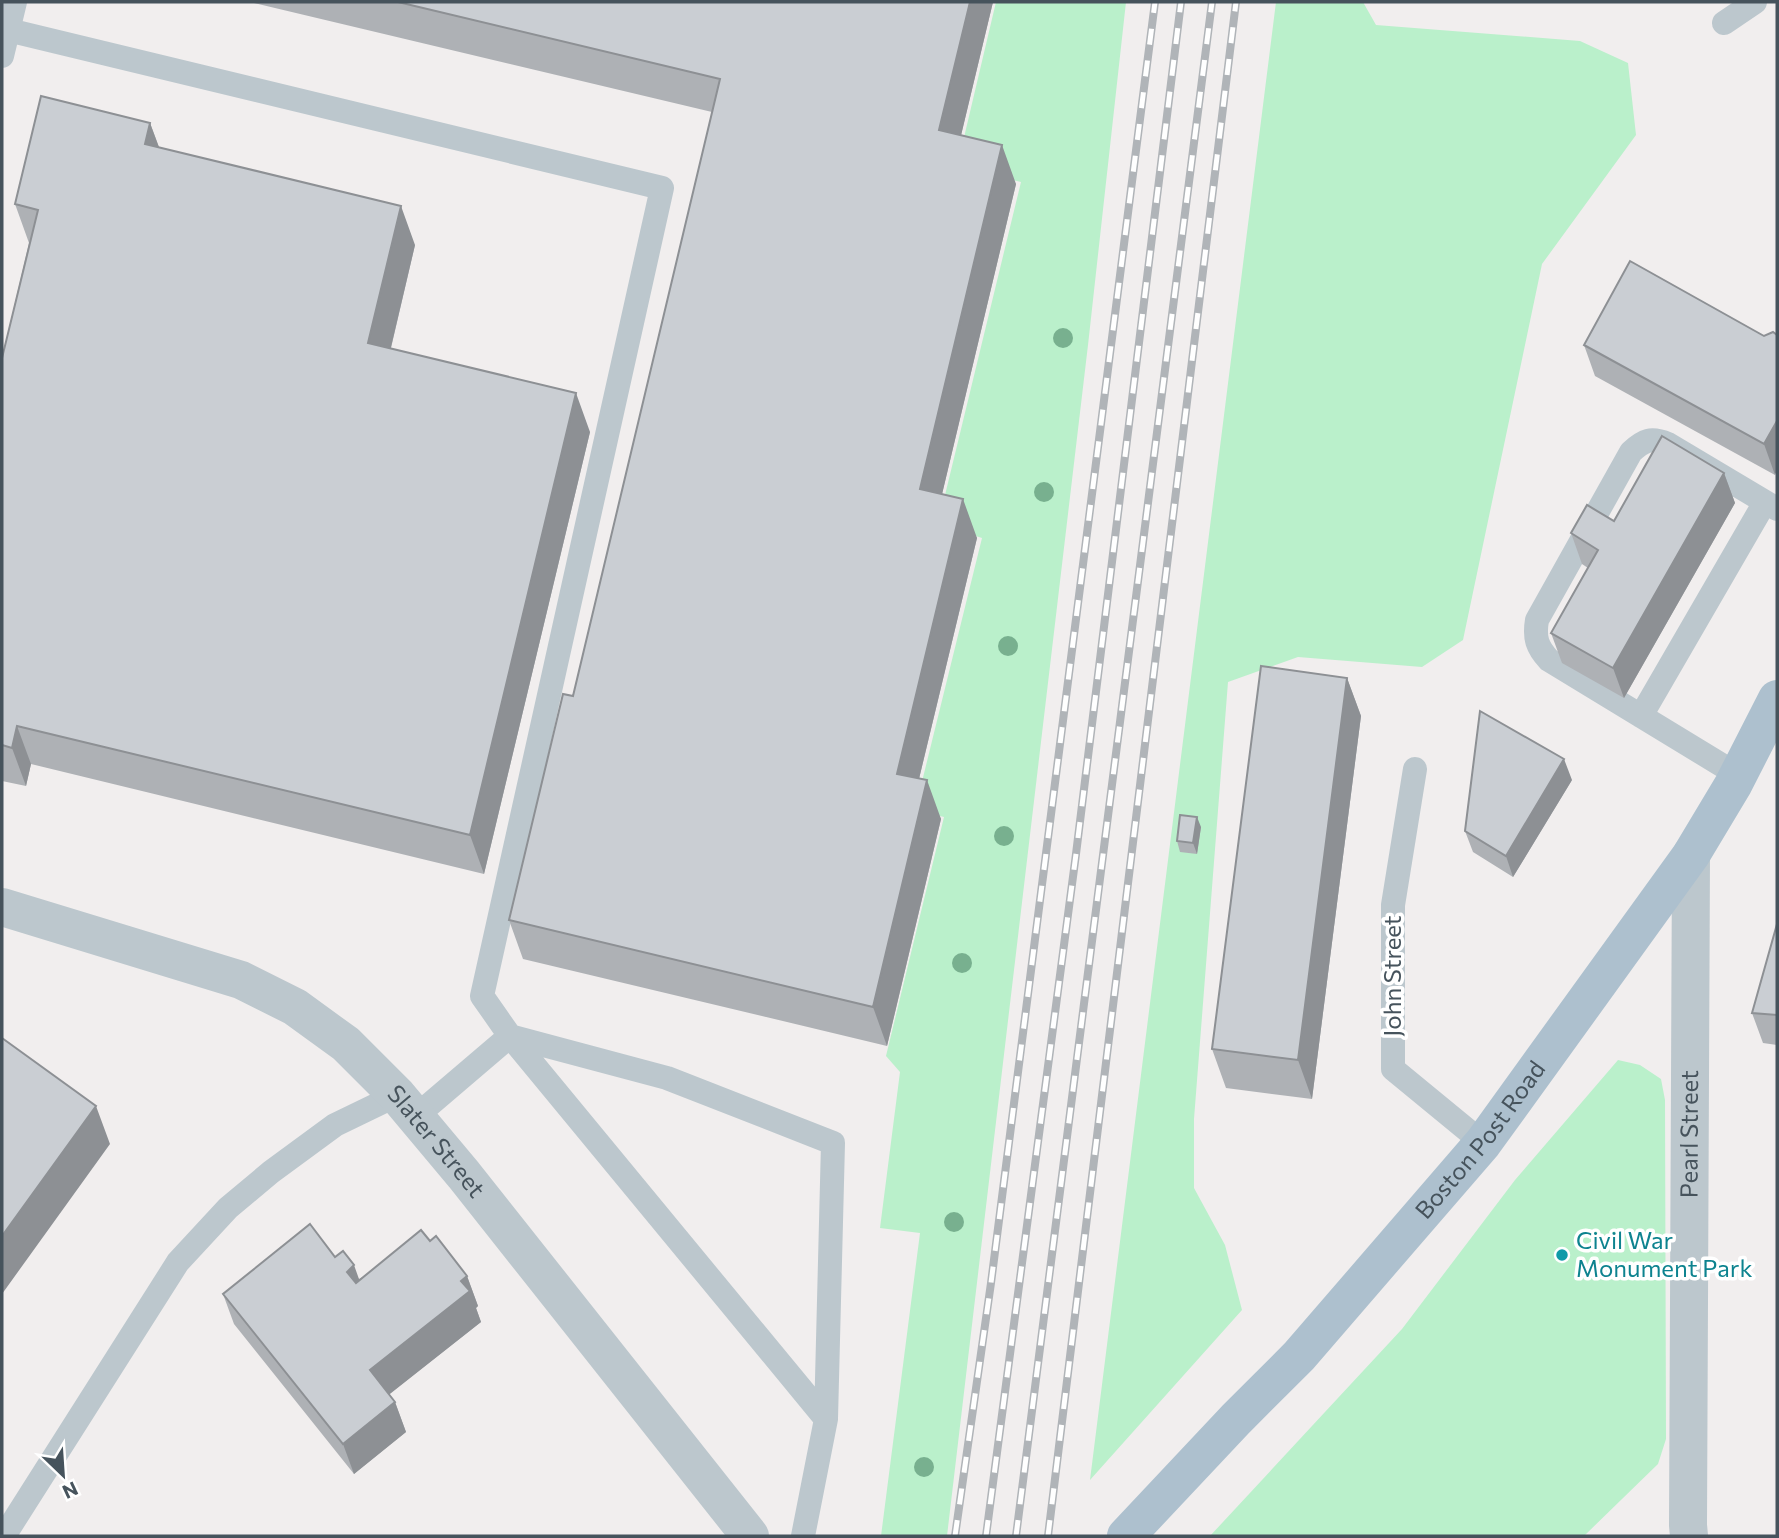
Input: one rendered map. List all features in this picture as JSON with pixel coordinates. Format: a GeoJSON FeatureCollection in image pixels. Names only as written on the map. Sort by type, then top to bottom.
{"type":"FeatureCollection","features":[{"type":"Feature","properties":{"kind":"main road","name":"Boston Post Road"},"geometry":{"type":"LineString","coordinates":[[1126,1536],[1299,1356],[1483,1143],[1691,855],[1738,775],[1777,699]]}},
{"type":"Feature","properties":{"kind":"street","name":"Pearl Street"},"geometry":{"type":"LineString","coordinates":[[1689,1536],[1691,855]]}},
{"type":"Feature","properties":{"kind":"street","name":"Slater Street"},"geometry":{"type":"LineString","coordinates":[[2,907],[241,980],[295,1007],[346,1044],[406,1106],[464,1175],[750,1536]]}},
{"type":"Feature","properties":{"kind":"lane"},"geometry":{"type":"LineString","coordinates":[[2,56],[15,2]]}},
{"type":"Feature","properties":{"kind":"lane"},"geometry":{"type":"LineString","coordinates":[[1724,23],[1755,2]]}},
{"type":"Feature","properties":{"kind":"lane"},"geometry":{"type":"LineString","coordinates":[[8,30],[662,188],[482,996],[510,1036],[826,1419]]}},
{"type":"Feature","properties":{"kind":"lane"},"geometry":{"type":"LineString","coordinates":[[1641,716],[1771,506],[1654,439],[1642,442],[1630,452],[1537,620],[1535,634],[1538,649],[1549,660],[1641,716],[1738,775]]}},
{"type":"Feature","properties":{"kind":"lane","name":"John Street"},"geometry":{"type":"LineString","coordinates":[[1415,769],[1393,905],[1393,1069],[1483,1143]]}},
{"type":"Feature","properties":{"kind":"lane"},"geometry":{"type":"LineString","coordinates":[[4,1536],[178,1262],[228,1208],[335,1125],[406,1106],[510,1036],[667,1078],[833,1143],[826,1419],[803,1536]]}},
{"type":"Feature","properties":{"kind":"green space"},"geometry":{"type":"Polygon","coordinates":[[[996,2],[1126,2],[947,1536],[881,1536],[920,1233],[880,1228],[900,1072],[886,1056],[944,817],[915,810],[982,538],[938,524],[1021,182],[957,167],[996,2]]]}},
{"type":"Feature","properties":{"kind":"green space"},"geometry":{"type":"Polygon","coordinates":[[[1276,2],[1363,2],[1376,25],[1580,41],[1628,63],[1636,135],[1542,264],[1463,640],[1422,667],[1298,657],[1228,682],[1194,1119],[1194,1188],[1225,1245],[1242,1310],[1090,1480],[1276,2]]]}},
{"type":"Feature","properties":{"kind":"green space","name":"Civil War Monument Park"},"geometry":{"type":"Polygon","coordinates":[[[1618,1060],[1640,1065],[1661,1079],[1665,1100],[1666,1439],[1658,1464],[1584,1536],[1210,1536],[1402,1329],[1515,1180],[1618,1060]]]}},
{"type":"Feature","properties":{"kind":"building"},"geometry":{"type":"Polygon","coordinates":[[[398,2],[970,2],[939,130],[1002,145],[920,489],[963,499],[897,774],[927,780],[873,1007],[509,920],[563,694],[573,696],[720,79],[398,2]]]}},
{"type":"Feature","properties":{"kind":"building"},"geometry":{"type":"Polygon","coordinates":[[[41,96],[150,123],[145,144],[401,206],[368,343],[576,393],[470,835],[17,726],[12,748],[2,745],[2,358],[38,210],[15,204],[41,96]]]}},
{"type":"Feature","properties":{"kind":"building"},"geometry":{"type":"Polygon","coordinates":[[[1630,261],[1764,336],[1773,332],[1777,335],[1777,421],[1764,444],[1584,345],[1630,261]]]}},
{"type":"Feature","properties":{"kind":"building"},"geometry":{"type":"Polygon","coordinates":[[[1662,436],[1724,473],[1613,668],[1551,633],[1598,550],[1571,533],[1587,505],[1614,521],[1662,436]]]}},
{"type":"Feature","properties":{"kind":"building"},"geometry":{"type":"Polygon","coordinates":[[[1261,666],[1347,678],[1298,1060],[1212,1049],[1261,666]]]}},
{"type":"Feature","properties":{"kind":"building"},"geometry":{"type":"Polygon","coordinates":[[[1480,711],[1564,759],[1506,856],[1465,831],[1480,711]]]}},
{"type":"Feature","properties":{"kind":"building"},"geometry":{"type":"Polygon","coordinates":[[[1180,815],[1197,817],[1193,843],[1177,841],[1180,815]]]}},
{"type":"Feature","properties":{"kind":"building"},"geometry":{"type":"Polygon","coordinates":[[[1777,924],[1777,1015],[1752,1013],[1777,924]]]}},
{"type":"Feature","properties":{"kind":"building"},"geometry":{"type":"Polygon","coordinates":[[[2,1038],[96,1106],[2,1236],[2,1038]]]}},
{"type":"Feature","properties":{"kind":"building"},"geometry":{"type":"Polygon","coordinates":[[[310,1224],[335,1257],[343,1251],[354,1265],[347,1272],[356,1283],[421,1230],[430,1241],[436,1236],[467,1276],[461,1281],[470,1291],[370,1370],[395,1402],[343,1444],[223,1294],[310,1224]]]}},
{"type":"Feature","properties":{"kind":"railway"},"geometry":{"type":"LineString","coordinates":[[955,1536],[991,1283],[1155,2]]}},
{"type":"Feature","properties":{"kind":"railway"},"geometry":{"type":"LineString","coordinates":[[986,1536],[1076,854],[1181,2]]}},
{"type":"Feature","properties":{"kind":"railway"},"geometry":{"type":"LineString","coordinates":[[1016,1536],[1212,2]]}},
{"type":"Feature","properties":{"kind":"railway"},"geometry":{"type":"LineString","coordinates":[[1048,1536],[1236,2]]}},
{"type":"Feature","properties":{"kind":"place","name":"Civil War Monument Park"},"geometry":{"type":"Point","coordinates":[1562,1255]}}]}
